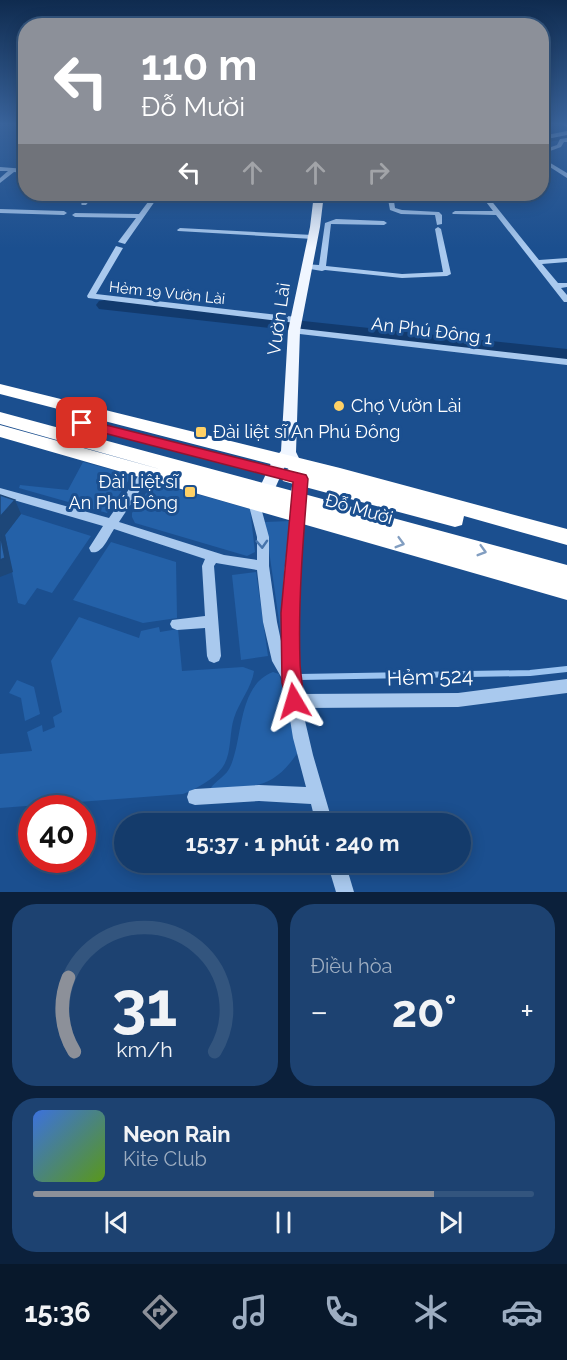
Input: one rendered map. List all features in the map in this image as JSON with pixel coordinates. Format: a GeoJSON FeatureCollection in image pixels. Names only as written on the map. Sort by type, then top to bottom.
{"type":"FeatureCollection","features":[{"type":"Feature","properties":{"kind":"highway","name":"Đỗ Mười"},"geometry":{"type":"LineString","coordinates":[[0,389],[287,466],[567,549]]}},
{"type":"Feature","properties":{"kind":"highway","name":"Đỗ Mười"},"geometry":{"type":"LineString","coordinates":[[0,401],[287,466],[340,475],[567,537]]}},
{"type":"Feature","properties":{"kind":"highway","name":"Đỗ Mười"},"geometry":{"type":"LineString","coordinates":[[0,418],[260,496],[567,574]]}},
{"type":"Feature","properties":{"kind":"highway","name":"Đỗ Mười"},"geometry":{"type":"LineString","coordinates":[[0,431],[147,472],[260,496]]}},
{"type":"Feature","properties":{"kind":"highway","name":"Đỗ Mười"},"geometry":{"type":"LineString","coordinates":[[297,506],[567,590]]}},
{"type":"Feature","properties":{"kind":"main road","name":"Vườn Lài"},"geometry":{"type":"LineString","coordinates":[[297,506],[287,466],[295,325],[318,201]]}},
{"type":"Feature","properties":{"kind":"main road","name":"Vườn Lài"},"geometry":{"type":"LineString","coordinates":[[260,496],[287,466]]}},
{"type":"Feature","properties":{"kind":"street"},"geometry":{"type":"LineString","coordinates":[[549,165],[567,176]]}},
{"type":"Feature","properties":{"kind":"street"},"geometry":{"type":"LineString","coordinates":[[0,170],[18,170]]}},
{"type":"Feature","properties":{"kind":"street"},"geometry":{"type":"LineString","coordinates":[[0,181],[13,170]]}},
{"type":"Feature","properties":{"kind":"street"},"geometry":{"type":"LineString","coordinates":[[75,215],[141,216],[152,201]]}},
{"type":"Feature","properties":{"kind":"street"},"geometry":{"type":"LineString","coordinates":[[307,266],[402,276],[447,274],[439,215],[437,213],[401,212],[392,209],[391,201]]}},
{"type":"Feature","properties":{"kind":"street"},"geometry":{"type":"LineString","coordinates":[[488,201],[567,300]]}},
{"type":"Feature","properties":{"kind":"street"},"geometry":{"type":"LineString","coordinates":[[0,211],[64,213]]}},
{"type":"Feature","properties":{"kind":"street"},"geometry":{"type":"LineString","coordinates":[[455,213],[497,213]]}},
{"type":"Feature","properties":{"kind":"street","name":"Hẻm 19 Vườn Lài"},"geometry":{"type":"LineString","coordinates":[[141,216],[120,245],[91,296],[295,325]]}},
{"type":"Feature","properties":{"kind":"street"},"geometry":{"type":"LineString","coordinates":[[322,269],[328,224],[336,221],[384,223]]}},
{"type":"Feature","properties":{"kind":"street"},"geometry":{"type":"LineString","coordinates":[[180,230],[313,237]]}},
{"type":"Feature","properties":{"kind":"street"},"geometry":{"type":"LineString","coordinates":[[536,262],[567,260]]}},
{"type":"Feature","properties":{"kind":"street"},"geometry":{"type":"LineString","coordinates":[[555,286],[567,285]]}},
{"type":"Feature","properties":{"kind":"street","name":"An Phú Đông 1"},"geometry":{"type":"LineString","coordinates":[[295,325],[567,362]]}},
{"type":"Feature","properties":{"kind":"street"},"geometry":{"type":"LineString","coordinates":[[95,548],[147,472]]}},
{"type":"Feature","properties":{"kind":"street"},"geometry":{"type":"LineString","coordinates":[[0,507],[5,493],[224,560],[263,566]]}},
{"type":"Feature","properties":{"kind":"street"},"geometry":{"type":"LineString","coordinates":[[260,496],[263,566],[279,661],[291,683]]}},
{"type":"Feature","properties":{"kind":"street"},"geometry":{"type":"LineString","coordinates":[[297,506],[289,613],[291,683],[322,813]]}},
{"type":"Feature","properties":{"kind":"street"},"geometry":{"type":"LineString","coordinates":[[213,556],[208,566],[214,656]]}},
{"type":"Feature","properties":{"kind":"street"},"geometry":{"type":"LineString","coordinates":[[177,624],[212,621]]}},
{"type":"Feature","properties":{"kind":"street","name":"Hẻm 524"},"geometry":{"type":"LineString","coordinates":[[294,701],[458,700],[567,686]]}},
{"type":"Feature","properties":{"kind":"street"},"geometry":{"type":"LineString","coordinates":[[195,797],[259,793],[317,796]]}},
{"type":"Feature","properties":{"kind":"street"},"geometry":{"type":"LineString","coordinates":[[339,873],[345,892]]}},
{"type":"Feature","properties":{"kind":"shaded area"},"geometry":{"type":"Polygon","coordinates":[[[83,462],[132,475],[107,513],[19,488],[20,485],[68,490],[83,462]]]}},
{"type":"Feature","properties":{"kind":"shaded area"},"geometry":{"type":"Polygon","coordinates":[[[154,482],[250,509],[255,552],[247,556],[135,523],[132,513],[154,482]]]}},
{"type":"Feature","properties":{"kind":"shaded area"},"geometry":{"type":"Polygon","coordinates":[[[21,514],[91,536],[52,593],[37,588],[25,605],[18,603],[5,535],[21,514]]]}},
{"type":"Feature","properties":{"kind":"shaded area"},"geometry":{"type":"Polygon","coordinates":[[[290,521],[281,635],[265,522],[290,521]]]}},
{"type":"Feature","properties":{"kind":"shaded area"},"geometry":{"type":"Polygon","coordinates":[[[111,542],[176,562],[177,618],[143,623],[73,600],[111,542]]]}},
{"type":"Feature","properties":{"kind":"shaded area"},"geometry":{"type":"Polygon","coordinates":[[[256,572],[268,656],[241,660],[232,575],[256,572]]]}},
{"type":"Feature","properties":{"kind":"shaded area"},"geometry":{"type":"Polygon","coordinates":[[[79,617],[139,638],[141,631],[159,627],[160,632],[178,629],[182,671],[243,667],[254,671],[251,683],[234,718],[225,763],[214,776],[199,786],[183,794],[96,801],[96,795],[18,795],[18,807],[0,808],[0,754],[32,751],[27,732],[42,725],[43,732],[55,727],[53,717],[62,712],[51,661],[79,617]]]}},
{"type":"Feature","properties":{"kind":"shaded area"},"geometry":{"type":"Polygon","coordinates":[[[273,672],[279,674],[300,749],[281,773],[262,784],[210,789],[231,765],[243,713],[253,688],[273,672]]]}},
{"type":"Feature","properties":{"kind":"shaded area"},"geometry":{"type":"Polygon","coordinates":[[[17,680],[34,687],[40,714],[25,721],[21,698],[9,693],[17,680]]]}},
{"type":"Feature","properties":{"kind":"building"},"geometry":{"type":"Polygon","coordinates":[[[0,495],[15,500],[0,517],[0,495]]]}},
{"type":"Feature","properties":{"kind":"building"},"geometry":{"type":"Polygon","coordinates":[[[0,533],[5,558],[0,560],[0,533]]]}},
{"type":"Feature","properties":{"kind":"waterway"},"geometry":{"type":"LineString","coordinates":[[105,305],[567,355]]}},
{"type":"Feature","properties":{"kind":"waterway"},"geometry":{"type":"LineString","coordinates":[[299,677],[530,673],[567,669]]}},
{"type":"Feature","properties":{"kind":"place","name":"Chợ Vườn Lài"},"geometry":{"type":"Point","coordinates":[339,406]}},
{"type":"Feature","properties":{"kind":"place","name":"Đài liệt sĩ An Phú Đông"},"geometry":{"type":"Point","coordinates":[201,432]}},
{"type":"Feature","properties":{"kind":"place","name":"Đài Liệt sĩ An Phú Đông"},"geometry":{"type":"Point","coordinates":[190,492]}},
{"type":"Feature","properties":{"kind":"route"},"geometry":{"type":"LineString","coordinates":[[82,423],[301,479],[289,613],[291,683],[294,701]]}}]}
